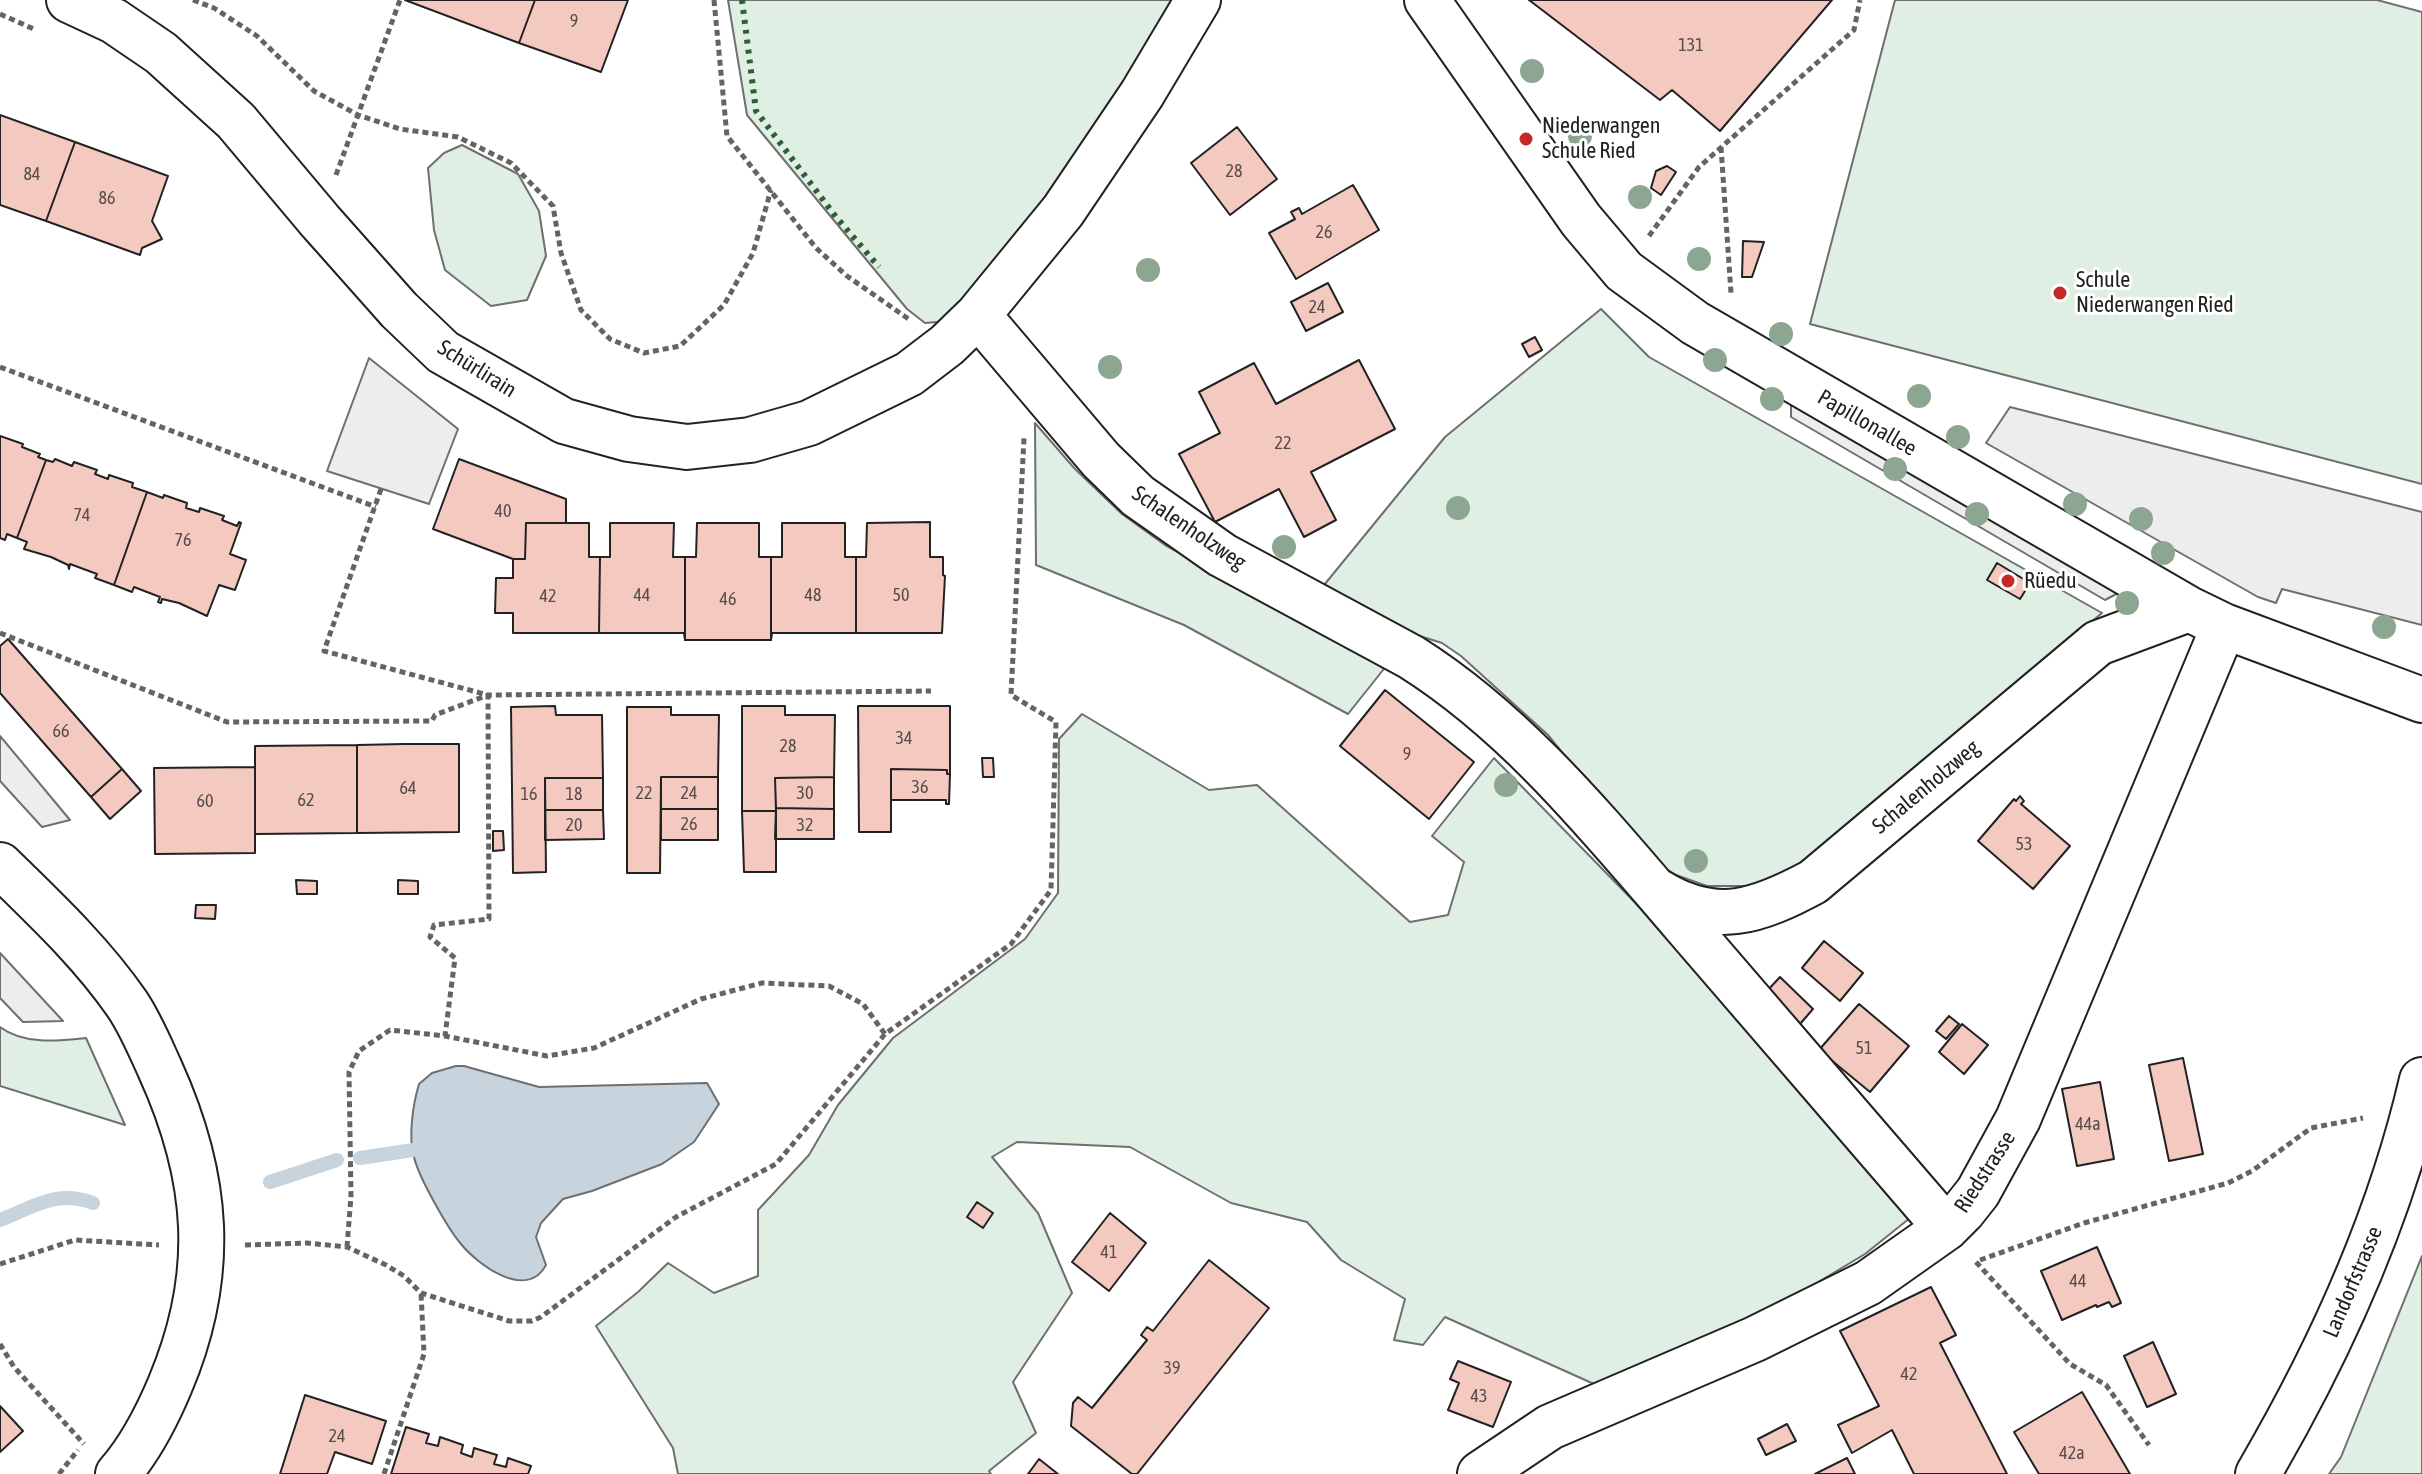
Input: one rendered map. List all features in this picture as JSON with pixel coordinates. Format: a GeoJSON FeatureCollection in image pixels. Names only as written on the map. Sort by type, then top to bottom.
{"type":"FeatureCollection","features":[{"type":"Feature","properties":{"kind":"street","name":"Schürlirain"},"geometry":{"type":"LineString","coordinates":[[69,0],[114,21],[161,53],[236,121],[399,310],[443,352],[564,421],[629,439],[687,447],[750,440],[809,423],[909,374],[947,345],[978,315]]}},
{"type":"Feature","properties":{"kind":"street"},"geometry":{"type":"LineString","coordinates":[[978,315],[1063,211],[1142,94],[1198,0]]}},
{"type":"Feature","properties":{"kind":"street","name":"Papillonallee"},"geometry":{"type":"LineString","coordinates":[[1427,0],[1581,220],[1624,271],[1695,323],[2206,617],[2422,700]]}},
{"type":"Feature","properties":{"kind":"street","name":"Schalenholzweg"},"geometry":{"type":"LineString","coordinates":[[978,315],[1101,460],[1138,496],[1222,555],[1437,673],[1527,750],[1652,887],[1946,1228]]}},
{"type":"Feature","properties":{"kind":"street","name":"Schalenholzweg"},"geometry":{"type":"LineString","coordinates":[[1652,887],[1681,904],[1710,912],[1750,910],[1781,899],[1813,882],[2098,643],[2206,617]]}},
{"type":"Feature","properties":{"kind":"street","name":"Riedstrasse"},"geometry":{"type":"LineString","coordinates":[[1480,1474],[1550,1427],[1755,1339],[1868,1283],[1946,1228],[1978,1192],[2018,1119],[2206,617]]}},
{"type":"Feature","properties":{"kind":"street"},"geometry":{"type":"LineString","coordinates":[[0,865],[69,931],[128,1005],[170,1091],[191,1148],[203,1246],[200,1285],[191,1330],[163,1402],[119,1472]]}},
{"type":"Feature","properties":{"kind":"street","name":"Landorfstrasse"},"geometry":{"type":"LineString","coordinates":[[2258,1474],[2308,1384],[2353,1288],[2382,1215],[2413,1121],[2422,1080]]}},
{"type":"Feature","properties":{"kind":"path"},"geometry":{"type":"LineString","coordinates":[[193,0],[214,8],[257,36],[314,91],[358,115],[400,129],[458,137],[511,163],[553,206],[561,253],[581,310],[610,339],[644,353],[680,346],[724,305],[753,253],[771,190]]}},
{"type":"Feature","properties":{"kind":"path"},"geometry":{"type":"LineString","coordinates":[[320,221],[400,0]]}},
{"type":"Feature","properties":{"kind":"path"},"geometry":{"type":"LineString","coordinates":[[714,0],[727,136],[816,248],[847,276],[947,345]]}},
{"type":"Feature","properties":{"kind":"path"},"geometry":{"type":"LineString","coordinates":[[1624,271],[1699,167],[1854,30],[1860,0]]}},
{"type":"Feature","properties":{"kind":"path"},"geometry":{"type":"LineString","coordinates":[[0,14],[37,30]]}},
{"type":"Feature","properties":{"kind":"path"},"geometry":{"type":"LineString","coordinates":[[1721,146],[1734,346]]}},
{"type":"Feature","properties":{"kind":"path"},"geometry":{"type":"LineString","coordinates":[[0,367],[376,507]]}},
{"type":"Feature","properties":{"kind":"path"},"geometry":{"type":"LineString","coordinates":[[381,489],[324,651],[488,695],[931,691]]}},
{"type":"Feature","properties":{"kind":"path"},"geometry":{"type":"LineString","coordinates":[[203,1246],[307,1243],[347,1247],[386,1265],[421,1293],[509,1321],[532,1321],[676,1217],[776,1164],[885,1034],[1011,944],[1051,890],[1056,722],[1011,695],[1022,489]]}},
{"type":"Feature","properties":{"kind":"path"},"geometry":{"type":"LineString","coordinates":[[0,633],[227,722],[432,721],[435,715],[488,695]]}},
{"type":"Feature","properties":{"kind":"path"},"geometry":{"type":"LineString","coordinates":[[445,1036],[455,958],[430,937],[434,925],[489,919],[488,695]]}},
{"type":"Feature","properties":{"kind":"path"},"geometry":{"type":"LineString","coordinates":[[347,1247],[351,1196],[349,1072],[359,1051],[390,1030],[445,1036],[547,1056],[594,1048],[701,999],[762,983],[829,986],[863,1004],[885,1034]]}},
{"type":"Feature","properties":{"kind":"path"},"geometry":{"type":"LineString","coordinates":[[2149,1445],[2106,1385],[2070,1364],[1975,1261],[2084,1223],[2228,1183],[2252,1171],[2311,1128],[2363,1118]]}},
{"type":"Feature","properties":{"kind":"path"},"geometry":{"type":"LineString","coordinates":[[154,1231],[155,1255]]}},
{"type":"Feature","properties":{"kind":"path"},"geometry":{"type":"LineString","coordinates":[[0,1264],[75,1240],[155,1245]]}},
{"type":"Feature","properties":{"kind":"path"},"geometry":{"type":"LineString","coordinates":[[384,1474],[424,1354],[421,1293]]}},
{"type":"Feature","properties":{"kind":"path"},"geometry":{"type":"LineString","coordinates":[[0,1344],[14,1367],[83,1443],[119,1472]]}},
{"type":"Feature","properties":{"kind":"path"},"geometry":{"type":"LineString","coordinates":[[59,1474],[92,1430]]}},
{"type":"Feature","properties":{"kind":"green space"},"geometry":{"type":"Polygon","coordinates":[[[728,0],[1179,0],[1025,234],[949,321],[925,323],[907,309],[747,115],[728,0]]]}},
{"type":"Feature","properties":{"kind":"green space"},"geometry":{"type":"Polygon","coordinates":[[[1895,0],[2377,0],[2422,12],[2422,484],[1810,324],[1895,0]]]}},
{"type":"Feature","properties":{"kind":"green space"},"geometry":{"type":"Polygon","coordinates":[[[462,145],[518,174],[539,211],[546,256],[527,300],[491,306],[445,270],[434,230],[428,168],[444,153],[462,145]]]}},
{"type":"Feature","properties":{"kind":"green space"},"geometry":{"type":"Polygon","coordinates":[[[1601,309],[1649,357],[2102,613],[1802,863],[1775,879],[1747,886],[1707,886],[1676,875],[1660,865],[1608,809],[1548,735],[1461,656],[1442,643],[1394,628],[1320,590],[1445,437],[1601,309]]]}},
{"type":"Feature","properties":{"kind":"green space"},"geometry":{"type":"Polygon","coordinates":[[[1035,423],[1075,469],[1122,514],[1165,545],[1387,665],[1348,714],[1184,625],[1036,565],[1035,423]]]}},
{"type":"Feature","properties":{"kind":"green space"},"geometry":{"type":"Polygon","coordinates":[[[1082,714],[1209,790],[1257,785],[1410,922],[1448,915],[1464,862],[1432,836],[1494,758],[1737,1007],[1910,1218],[1865,1254],[1780,1305],[1594,1384],[1445,1317],[1423,1345],[1394,1340],[1405,1299],[1341,1260],[1307,1222],[1231,1203],[1130,1147],[1017,1142],[992,1157],[1038,1213],[1072,1293],[1013,1382],[1036,1433],[989,1471],[991,1474],[678,1474],[673,1448],[596,1326],[668,1263],[714,1293],[758,1276],[758,1210],[809,1155],[838,1105],[893,1038],[1025,939],[1058,893],[1059,739],[1082,714]]]}},
{"type":"Feature","properties":{"kind":"green space"},"geometry":{"type":"Polygon","coordinates":[[[0,1027],[30,1039],[53,1041],[86,1038],[125,1125],[0,1086],[0,1027]]]}},
{"type":"Feature","properties":{"kind":"green space"},"geometry":{"type":"Polygon","coordinates":[[[2422,1256],[2422,1474],[2329,1474],[2341,1457],[2422,1256]]]}},
{"type":"Feature","properties":{"kind":"shaded area"},"geometry":{"type":"Polygon","coordinates":[[[369,358],[458,429],[429,504],[327,471],[369,358]]]}},
{"type":"Feature","properties":{"kind":"shaded area"},"geometry":{"type":"Polygon","coordinates":[[[1791,402],[2122,591],[2105,600],[1791,417],[1791,402]]]}},
{"type":"Feature","properties":{"kind":"shaded area"},"geometry":{"type":"Polygon","coordinates":[[[2010,407],[2422,512],[2422,625],[2282,589],[2276,603],[2258,597],[1986,443],[2010,407]]]}},
{"type":"Feature","properties":{"kind":"shaded area"},"geometry":{"type":"Polygon","coordinates":[[[0,736],[70,820],[42,827],[0,781],[0,736]]]}},
{"type":"Feature","properties":{"kind":"shaded area"},"geometry":{"type":"Polygon","coordinates":[[[0,953],[63,1021],[23,1022],[0,998],[0,953]]]}},
{"type":"Feature","properties":{"kind":"shaded area"},"geometry":{"type":"Polygon","coordinates":[[[456,1066],[539,1087],[707,1083],[719,1104],[694,1142],[662,1164],[563,1199],[541,1223],[536,1237],[546,1265],[538,1275],[527,1280],[515,1280],[490,1269],[461,1244],[434,1202],[414,1157],[412,1120],[419,1084],[432,1073],[456,1066]]]}},
{"type":"Feature","properties":{"kind":"building"},"geometry":{"type":"Polygon","coordinates":[[[405,0],[535,0],[519,43],[405,0]]]}},
{"type":"Feature","properties":{"kind":"building"},"geometry":{"type":"Polygon","coordinates":[[[535,0],[628,0],[601,72],[519,43],[535,0]]]}},
{"type":"Feature","properties":{"kind":"building"},"geometry":{"type":"Polygon","coordinates":[[[1529,0],[1832,0],[1720,131],[1672,90],[1660,100],[1529,0]]]}},
{"type":"Feature","properties":{"kind":"building"},"geometry":{"type":"Polygon","coordinates":[[[0,115],[75,142],[46,221],[0,205],[0,115]]]}},
{"type":"Feature","properties":{"kind":"building"},"geometry":{"type":"Polygon","coordinates":[[[1237,127],[1277,179],[1230,215],[1191,163],[1237,127]]]}},
{"type":"Feature","properties":{"kind":"building"},"geometry":{"type":"Polygon","coordinates":[[[75,142],[168,176],[152,221],[162,239],[142,248],[140,255],[46,221],[75,142]]]}},
{"type":"Feature","properties":{"kind":"building"},"geometry":{"type":"Polygon","coordinates":[[[1667,166],[1676,172],[1661,195],[1651,188],[1656,171],[1667,166]]]}},
{"type":"Feature","properties":{"kind":"building"},"geometry":{"type":"Polygon","coordinates":[[[1353,185],[1379,230],[1296,279],[1269,233],[1295,219],[1291,212],[1299,208],[1302,214],[1353,185]]]}},
{"type":"Feature","properties":{"kind":"building"},"geometry":{"type":"Polygon","coordinates":[[[1743,241],[1764,242],[1752,277],[1742,277],[1743,241]]]}},
{"type":"Feature","properties":{"kind":"building"},"geometry":{"type":"Polygon","coordinates":[[[1328,283],[1343,312],[1306,331],[1291,302],[1328,283]]]}},
{"type":"Feature","properties":{"kind":"building"},"geometry":{"type":"Polygon","coordinates":[[[1535,337],[1542,350],[1529,357],[1522,344],[1535,337]]]}},
{"type":"Feature","properties":{"kind":"building"},"geometry":{"type":"Polygon","coordinates":[[[1359,360],[1395,429],[1311,472],[1336,520],[1304,537],[1279,489],[1215,522],[1179,454],[1220,433],[1199,392],[1254,363],[1276,404],[1359,360]]]}},
{"type":"Feature","properties":{"kind":"building"},"geometry":{"type":"Polygon","coordinates":[[[0,436],[23,444],[22,447],[40,454],[38,457],[46,460],[17,538],[7,534],[5,540],[0,538],[0,436]]]}},
{"type":"Feature","properties":{"kind":"building"},"geometry":{"type":"Polygon","coordinates":[[[55,459],[72,466],[74,462],[97,470],[95,474],[133,483],[132,487],[147,492],[114,585],[95,578],[97,574],[70,564],[69,569],[68,565],[51,557],[24,549],[27,542],[17,538],[46,460],[53,462],[55,459]]]}},
{"type":"Feature","properties":{"kind":"building"},"geometry":{"type":"Polygon","coordinates":[[[459,459],[566,499],[566,523],[526,523],[525,559],[513,559],[433,529],[459,459]]]}},
{"type":"Feature","properties":{"kind":"building"},"geometry":{"type":"Polygon","coordinates":[[[147,492],[187,503],[186,508],[199,512],[200,508],[224,516],[222,520],[237,526],[241,523],[230,554],[246,560],[235,590],[219,585],[207,616],[179,603],[162,599],[161,603],[158,602],[160,597],[134,587],[132,592],[114,585],[147,492]]]}},
{"type":"Feature","properties":{"kind":"building"},"geometry":{"type":"Polygon","coordinates":[[[930,522],[930,557],[943,557],[942,633],[856,633],[856,557],[866,557],[867,523],[930,522]]]}},
{"type":"Feature","properties":{"kind":"building"},"geometry":{"type":"Polygon","coordinates":[[[526,523],[589,523],[589,557],[600,557],[599,633],[513,633],[513,613],[495,613],[496,578],[513,578],[513,559],[525,559],[526,523]]]}},
{"type":"Feature","properties":{"kind":"building"},"geometry":{"type":"Polygon","coordinates":[[[610,523],[674,523],[673,557],[685,557],[685,640],[684,633],[599,633],[600,557],[610,557],[610,523]]]}},
{"type":"Feature","properties":{"kind":"building"},"geometry":{"type":"Polygon","coordinates":[[[697,523],[759,523],[759,557],[771,557],[771,640],[685,640],[685,557],[696,557],[697,523]]]}},
{"type":"Feature","properties":{"kind":"building"},"geometry":{"type":"Polygon","coordinates":[[[782,523],[845,523],[845,557],[856,557],[856,633],[772,633],[771,640],[771,557],[782,557],[782,523]]]}},
{"type":"Feature","properties":{"kind":"building"},"geometry":{"type":"Polygon","coordinates":[[[1997,563],[2030,583],[2020,599],[1987,580],[1997,563]]]}},
{"type":"Feature","properties":{"kind":"building"},"geometry":{"type":"Polygon","coordinates":[[[8,639],[122,769],[91,797],[0,693],[0,646],[8,639]]]}},
{"type":"Feature","properties":{"kind":"building"},"geometry":{"type":"Polygon","coordinates":[[[1385,690],[1474,762],[1429,819],[1340,746],[1385,690]]]}},
{"type":"Feature","properties":{"kind":"building"},"geometry":{"type":"Polygon","coordinates":[[[555,706],[556,715],[602,715],[603,778],[545,778],[546,872],[513,873],[511,707],[555,706]]]}},
{"type":"Feature","properties":{"kind":"building"},"geometry":{"type":"Polygon","coordinates":[[[742,706],[785,706],[785,715],[835,715],[834,777],[775,778],[776,811],[742,811],[742,706]]]}},
{"type":"Feature","properties":{"kind":"building"},"geometry":{"type":"Polygon","coordinates":[[[858,706],[950,706],[950,774],[947,770],[891,769],[891,832],[859,832],[858,706]]]}},
{"type":"Feature","properties":{"kind":"building"},"geometry":{"type":"Polygon","coordinates":[[[627,707],[671,707],[671,715],[719,715],[718,777],[661,777],[660,873],[627,873],[627,707]]]}},
{"type":"Feature","properties":{"kind":"building"},"geometry":{"type":"Polygon","coordinates":[[[459,744],[459,832],[357,833],[357,745],[459,744]]]}},
{"type":"Feature","properties":{"kind":"building"},"geometry":{"type":"Polygon","coordinates":[[[357,745],[357,833],[255,834],[255,746],[357,745]]]}},
{"type":"Feature","properties":{"kind":"building"},"geometry":{"type":"Polygon","coordinates":[[[982,758],[993,758],[994,777],[983,777],[982,758]]]}},
{"type":"Feature","properties":{"kind":"building"},"geometry":{"type":"Polygon","coordinates":[[[255,767],[255,853],[155,854],[154,768],[255,767]]]}},
{"type":"Feature","properties":{"kind":"building"},"geometry":{"type":"Polygon","coordinates":[[[122,769],[141,791],[110,819],[91,797],[122,769]]]}},
{"type":"Feature","properties":{"kind":"building"},"geometry":{"type":"Polygon","coordinates":[[[891,769],[947,770],[950,774],[949,804],[946,800],[891,800],[891,769]]]}},
{"type":"Feature","properties":{"kind":"building"},"geometry":{"type":"Polygon","coordinates":[[[661,777],[718,777],[718,809],[661,809],[661,777]]]}},
{"type":"Feature","properties":{"kind":"building"},"geometry":{"type":"Polygon","coordinates":[[[834,777],[834,809],[776,808],[775,778],[834,777]]]}},
{"type":"Feature","properties":{"kind":"building"},"geometry":{"type":"Polygon","coordinates":[[[545,778],[603,778],[603,810],[545,810],[545,778]]]}},
{"type":"Feature","properties":{"kind":"building"},"geometry":{"type":"Polygon","coordinates":[[[2020,796],[2024,801],[2021,804],[2070,846],[2033,889],[1978,841],[2020,796]]]}},
{"type":"Feature","properties":{"kind":"building"},"geometry":{"type":"Polygon","coordinates":[[[776,808],[834,809],[834,839],[775,839],[776,808]]]}},
{"type":"Feature","properties":{"kind":"building"},"geometry":{"type":"Polygon","coordinates":[[[661,809],[718,809],[718,840],[661,840],[661,809]]]}},
{"type":"Feature","properties":{"kind":"building"},"geometry":{"type":"Polygon","coordinates":[[[545,810],[603,810],[604,839],[545,840],[545,810]]]}},
{"type":"Feature","properties":{"kind":"building"},"geometry":{"type":"Polygon","coordinates":[[[742,811],[776,811],[776,872],[744,872],[742,811]]]}},
{"type":"Feature","properties":{"kind":"building"},"geometry":{"type":"Polygon","coordinates":[[[493,831],[503,831],[504,850],[493,851],[493,831]]]}},
{"type":"Feature","properties":{"kind":"building"},"geometry":{"type":"Polygon","coordinates":[[[296,880],[317,881],[317,894],[297,894],[296,880]]]}},
{"type":"Feature","properties":{"kind":"building"},"geometry":{"type":"Polygon","coordinates":[[[398,880],[418,881],[418,894],[398,894],[398,880]]]}},
{"type":"Feature","properties":{"kind":"building"},"geometry":{"type":"Polygon","coordinates":[[[196,905],[216,905],[215,919],[195,918],[196,905]]]}},
{"type":"Feature","properties":{"kind":"building"},"geometry":{"type":"Polygon","coordinates":[[[1824,941],[1863,973],[1840,1001],[1802,968],[1824,941]]]}},
{"type":"Feature","properties":{"kind":"building"},"geometry":{"type":"Polygon","coordinates":[[[1780,977],[1813,1009],[1800,1024],[1767,991],[1780,977]]]}},
{"type":"Feature","properties":{"kind":"building"},"geometry":{"type":"Polygon","coordinates":[[[1859,1004],[1909,1046],[1870,1092],[1819,1050],[1859,1004]]]}},
{"type":"Feature","properties":{"kind":"building"},"geometry":{"type":"Polygon","coordinates":[[[1949,1016],[1959,1024],[1946,1039],[1936,1031],[1949,1016]]]}},
{"type":"Feature","properties":{"kind":"building"},"geometry":{"type":"Polygon","coordinates":[[[1962,1024],[1988,1045],[1964,1074],[1939,1052],[1962,1024]]]}},
{"type":"Feature","properties":{"kind":"building"},"geometry":{"type":"Polygon","coordinates":[[[2183,1058],[2203,1154],[2169,1161],[2149,1065],[2183,1058]]]}},
{"type":"Feature","properties":{"kind":"building"},"geometry":{"type":"Polygon","coordinates":[[[2100,1082],[2114,1159],[2077,1166],[2062,1089],[2100,1082]]]}},
{"type":"Feature","properties":{"kind":"building"},"geometry":{"type":"Polygon","coordinates":[[[977,1202],[993,1213],[983,1228],[967,1217],[977,1202]]]}},
{"type":"Feature","properties":{"kind":"building"},"geometry":{"type":"Polygon","coordinates":[[[1110,1213],[1146,1243],[1109,1291],[1072,1262],[1110,1213]]]}},
{"type":"Feature","properties":{"kind":"building"},"geometry":{"type":"Polygon","coordinates":[[[2097,1247],[2121,1303],[2112,1307],[2109,1302],[2096,1305],[2062,1320],[2041,1271],[2097,1247]]]}},
{"type":"Feature","properties":{"kind":"building"},"geometry":{"type":"Polygon","coordinates":[[[1209,1260],[1269,1308],[1137,1474],[1132,1474],[1071,1426],[1073,1403],[1078,1397],[1092,1408],[1147,1340],[1141,1335],[1147,1327],[1153,1331],[1209,1260]]]}},
{"type":"Feature","properties":{"kind":"building"},"geometry":{"type":"Polygon","coordinates":[[[1931,1287],[1956,1335],[1940,1343],[2007,1474],[1914,1474],[1892,1430],[1852,1453],[1838,1425],[1879,1406],[1840,1331],[1931,1287]]]}},
{"type":"Feature","properties":{"kind":"building"},"geometry":{"type":"Polygon","coordinates":[[[2153,1342],[2176,1394],[2147,1407],[2124,1356],[2153,1342]]]}},
{"type":"Feature","properties":{"kind":"building"},"geometry":{"type":"Polygon","coordinates":[[[1458,1361],[1511,1382],[1493,1427],[1448,1410],[1459,1383],[1450,1379],[1458,1361]]]}},
{"type":"Feature","properties":{"kind":"building"},"geometry":{"type":"Polygon","coordinates":[[[2082,1392],[2130,1474],[2039,1474],[2014,1432],[2082,1392]]]}},
{"type":"Feature","properties":{"kind":"building"},"geometry":{"type":"Polygon","coordinates":[[[305,1395],[386,1421],[372,1464],[335,1452],[327,1474],[280,1474],[305,1395]]]}},
{"type":"Feature","properties":{"kind":"building"},"geometry":{"type":"Polygon","coordinates":[[[0,1406],[23,1431],[0,1452],[0,1406]]]}},
{"type":"Feature","properties":{"kind":"building"},"geometry":{"type":"Polygon","coordinates":[[[1787,1424],[1796,1441],[1766,1455],[1758,1439],[1787,1424]]]}},
{"type":"Feature","properties":{"kind":"building"},"geometry":{"type":"Polygon","coordinates":[[[406,1427],[429,1434],[426,1443],[438,1446],[440,1437],[463,1445],[461,1453],[472,1457],[474,1448],[497,1455],[494,1464],[506,1467],[508,1458],[531,1466],[528,1474],[391,1474],[406,1427]]]}},
{"type":"Feature","properties":{"kind":"building"},"geometry":{"type":"Polygon","coordinates":[[[1847,1458],[1855,1474],[1815,1474],[1847,1458]]]}},
{"type":"Feature","properties":{"kind":"building"},"geometry":{"type":"Polygon","coordinates":[[[1039,1459],[1058,1474],[1028,1474],[1039,1459]]]}},
{"type":"Feature","properties":{"kind":"waterway"},"geometry":{"type":"LineString","coordinates":[[360,1158],[413,1150]]}},
{"type":"Feature","properties":{"kind":"waterway"},"geometry":{"type":"LineString","coordinates":[[270,1182],[337,1160]]}},
{"type":"Feature","properties":{"kind":"waterway"},"geometry":{"type":"LineString","coordinates":[[0,1220],[46,1201],[68,1198],[93,1203]]}},
{"type":"Feature","properties":{"kind":"hedge"},"geometry":{"type":"LineString","coordinates":[[742,0],[756,111],[836,217],[879,267]]}},
{"type":"Feature","properties":{"kind":"place","name":"Niederwangen Schule Ried"},"geometry":{"type":"Point","coordinates":[1526,139]}},
{"type":"Feature","properties":{"kind":"place","name":"Schule Niederwangen Ried"},"geometry":{"type":"Point","coordinates":[2060,293]}},
{"type":"Feature","properties":{"kind":"place","name":"Rüedu"},"geometry":{"type":"Point","coordinates":[2008,581]}}]}
